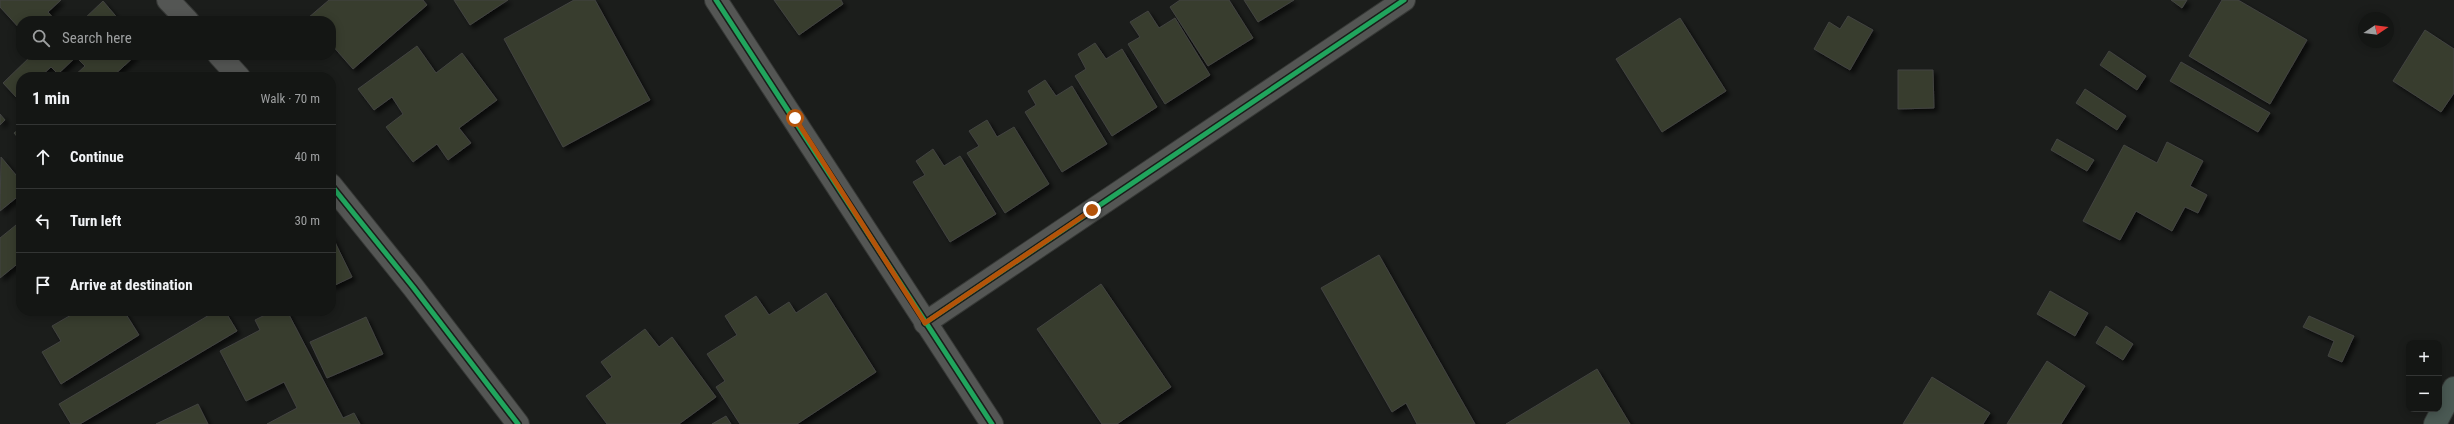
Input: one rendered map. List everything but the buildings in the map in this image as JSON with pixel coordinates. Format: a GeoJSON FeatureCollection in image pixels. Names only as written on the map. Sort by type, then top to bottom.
{"type":"FeatureCollection","features":[{"type":"Feature","properties":{"kind":"highway"},"geometry":{"type":"LineString","coordinates":[[2435,424],[2454,388]]}},
{"type":"Feature","properties":{"kind":"street"},"geometry":{"type":"LineString","coordinates":[[168,0],[183,16]]}},
{"type":"Feature","properties":{"kind":"street"},"geometry":{"type":"LineString","coordinates":[[716,0],[795,118],[925,323],[992,424]]}},
{"type":"Feature","properties":{"kind":"street"},"geometry":{"type":"LineString","coordinates":[[925,323],[1404,0]]}},
{"type":"Feature","properties":{"kind":"street"},"geometry":{"type":"LineString","coordinates":[[224,60],[234,72]]}},
{"type":"Feature","properties":{"kind":"street"},"geometry":{"type":"LineString","coordinates":[[336,191],[413,287],[518,424]]}},
{"type":"Feature","properties":{"kind":"cycle path"},"geometry":{"type":"LineString","coordinates":[[716,0],[992,424]]}},
{"type":"Feature","properties":{"kind":"cycle path"},"geometry":{"type":"LineString","coordinates":[[925,323],[1404,0]]}},
{"type":"Feature","properties":{"kind":"cycle path"},"geometry":{"type":"LineString","coordinates":[[336,191],[413,287],[518,424]]}},
{"type":"Feature","properties":{"kind":"route"},"geometry":{"type":"LineString","coordinates":[[795,118],[925,323],[1092,210]]}}]}
